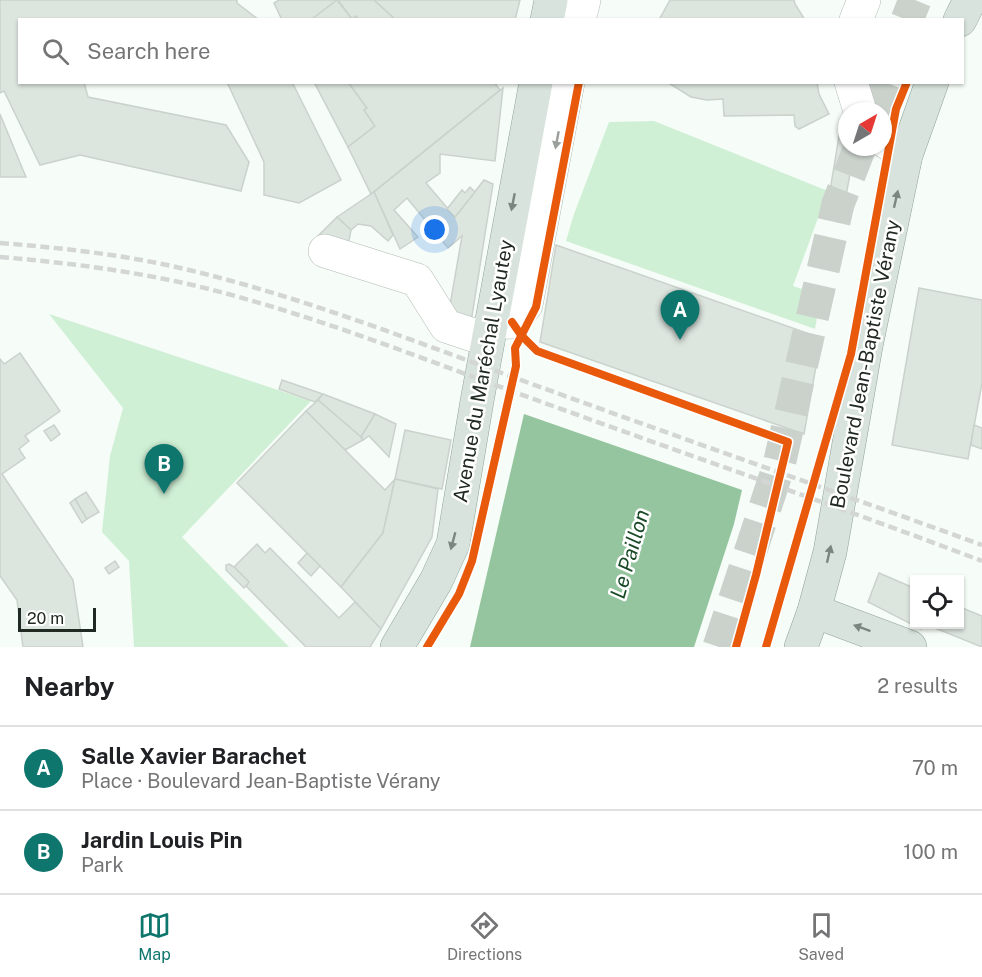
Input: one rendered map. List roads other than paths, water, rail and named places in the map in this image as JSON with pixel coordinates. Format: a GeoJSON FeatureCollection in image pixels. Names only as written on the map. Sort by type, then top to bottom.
{"type":"FeatureCollection","features":[{"type":"Feature","properties":{"kind":"main road"},"geometry":{"type":"LineString","coordinates":[[547,18],[551,0]]}},
{"type":"Feature","properties":{"kind":"main road"},"geometry":{"type":"LineString","coordinates":[[961,18],[970,0]]}},
{"type":"Feature","properties":{"kind":"main road","name":"Avenue du Maréchal Lyautey"},"geometry":{"type":"LineString","coordinates":[[397,647],[436,581],[453,544],[489,332],[536,84]]}},
{"type":"Feature","properties":{"kind":"main road","name":"Boulevard Jean-Baptiste Vérany"},"geometry":{"type":"LineString","coordinates":[[801,647],[814,611],[830,552],[883,260],[895,148],[931,84]]}},
{"type":"Feature","properties":{"kind":"main road"},"geometry":{"type":"LineString","coordinates":[[814,611],[910,647]]}},
{"type":"Feature","properties":{"kind":"street"},"geometry":{"type":"LineString","coordinates":[[580,18],[584,0]]}},
{"type":"Feature","properties":{"kind":"street"},"geometry":{"type":"LineString","coordinates":[[857,18],[864,0]]}},
{"type":"Feature","properties":{"kind":"street"},"geometry":{"type":"LineString","coordinates":[[325,251],[417,280],[446,326],[489,332],[512,322],[526,304],[568,84]]}},
{"type":"Feature","properties":{"kind":"street"},"geometry":{"type":"LineString","coordinates":[[852,84],[857,102]]}},
{"type":"Feature","properties":{"kind":"water","name":"Le Paillon"},"geometry":{"type":"Polygon","coordinates":[[[524,414],[742,490],[734,524],[694,647],[470,647],[524,414]]]}},
{"type":"Feature","properties":{"kind":"tunnel"},"geometry":{"type":"LineString","coordinates":[[908,18],[915,0]]}},
{"type":"Feature","properties":{"kind":"tunnel"},"geometry":{"type":"LineString","coordinates":[[876,102],[883,84]]}},
{"type":"Feature","properties":{"kind":"tunnel"},"geometry":{"type":"LineString","coordinates":[[719,647],[779,465],[838,204],[857,156]]}},
{"type":"Feature","properties":{"kind":"railway"},"geometry":{"type":"LineString","coordinates":[[0,243],[142,260],[189,270],[279,295],[368,324],[982,545]]}},
{"type":"Feature","properties":{"kind":"railway"},"geometry":{"type":"LineString","coordinates":[[0,257],[93,267],[161,278],[278,308],[370,339],[982,561]]}},
{"type":"Feature","properties":{"kind":"place","name":"Salle Xavier Barachet"},"geometry":{"type":"Point","coordinates":[680,340]}},
{"type":"Feature","properties":{"kind":"place","name":"Jardin Louis Pin"},"geometry":{"type":"Point","coordinates":[164,494]}}]}
